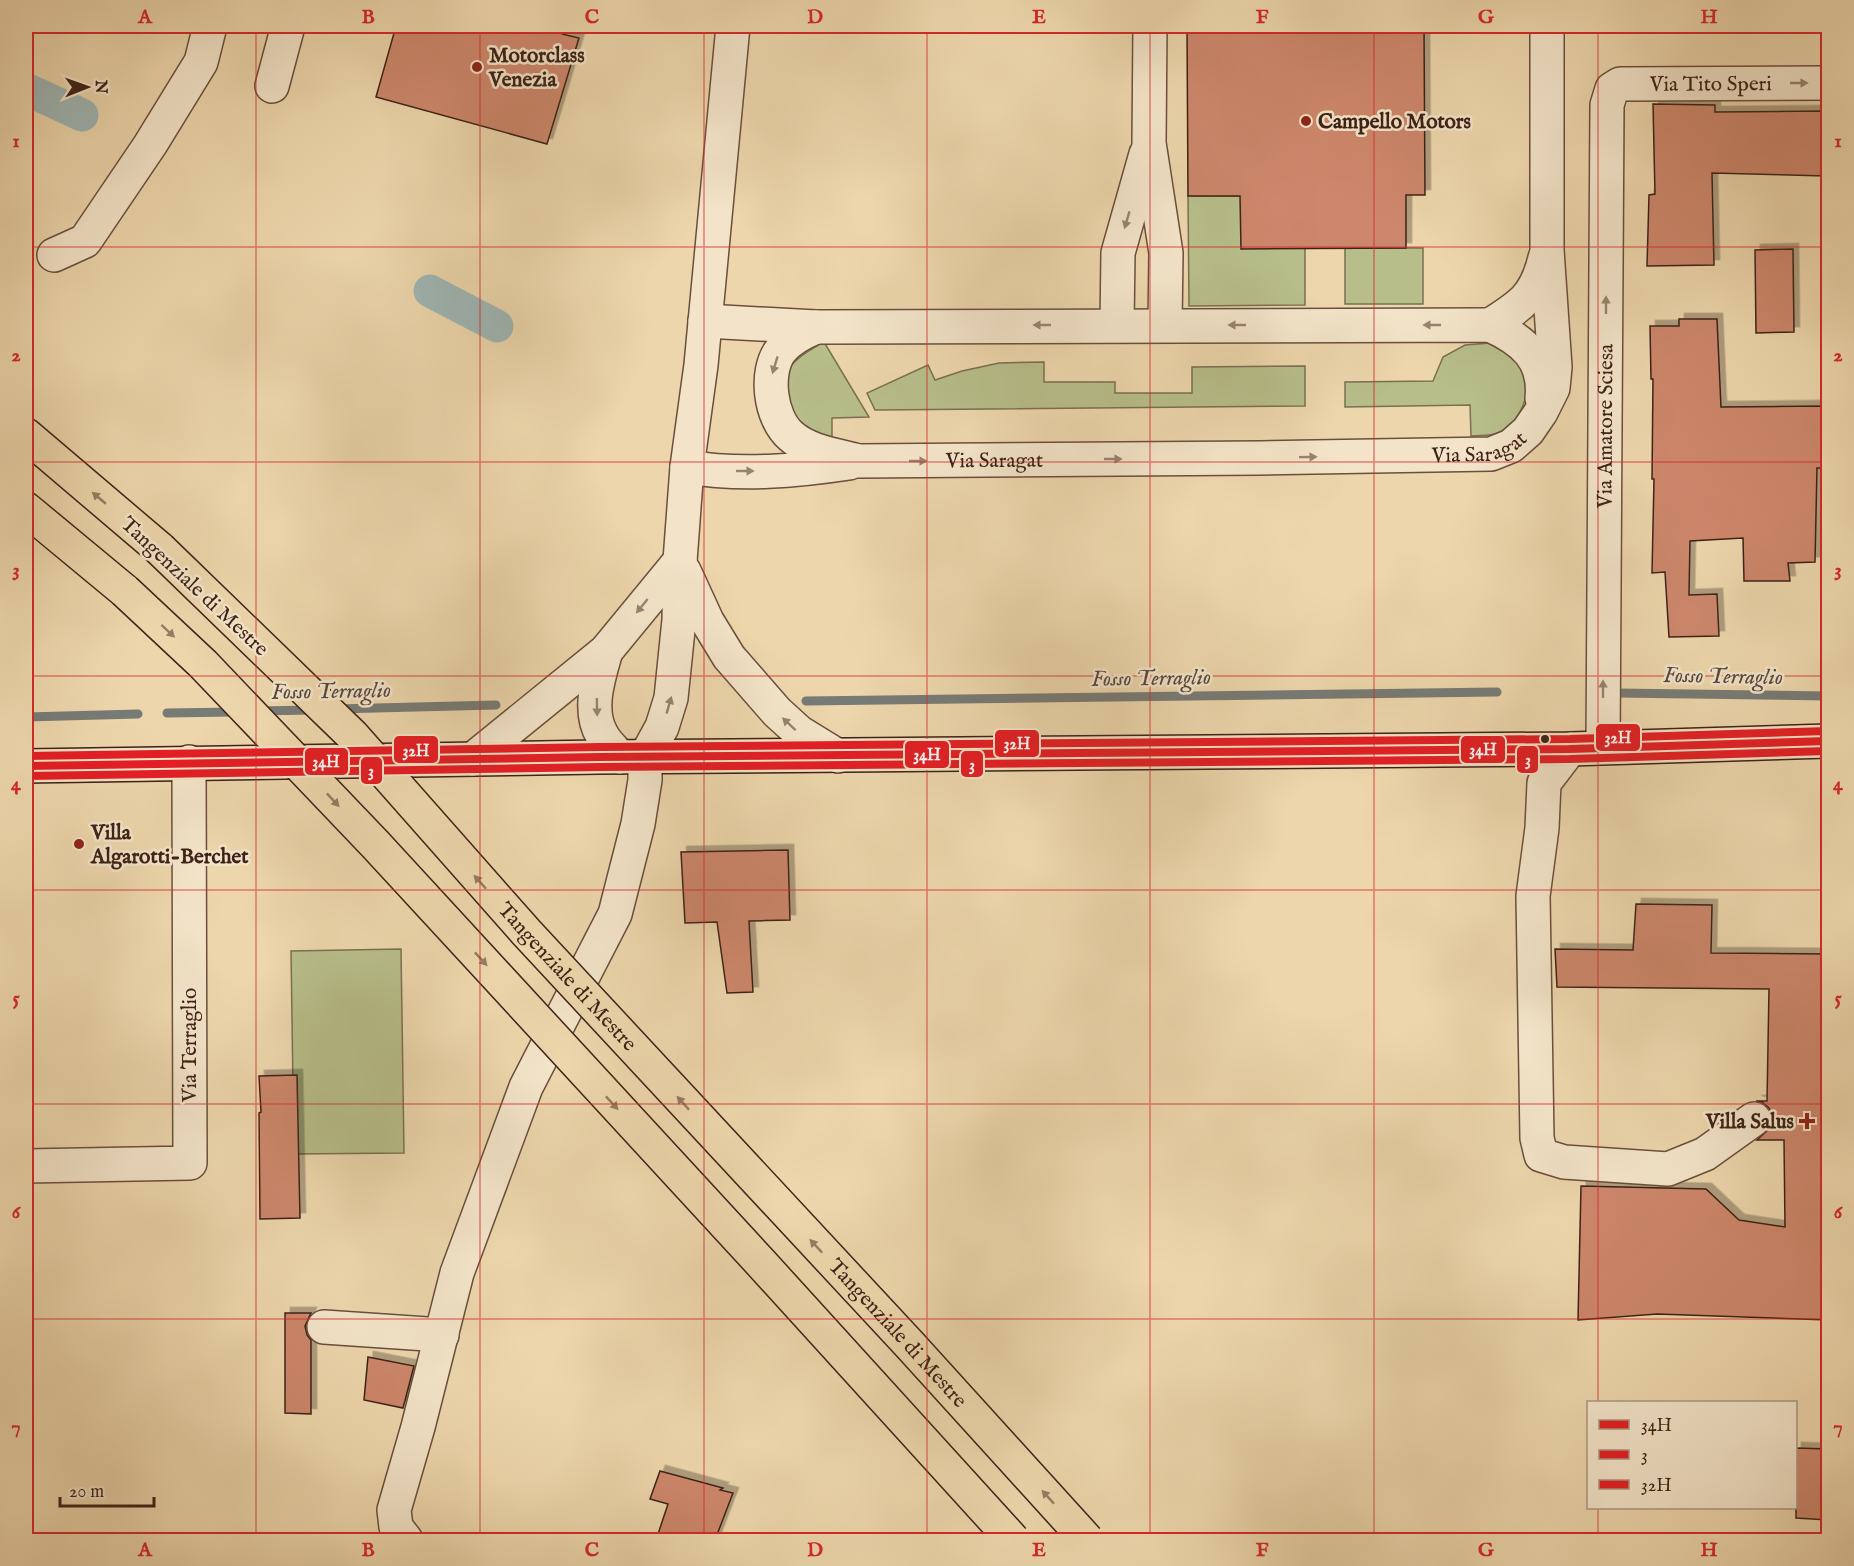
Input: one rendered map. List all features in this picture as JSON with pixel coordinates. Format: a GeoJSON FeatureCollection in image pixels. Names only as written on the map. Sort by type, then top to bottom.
{"type":"FeatureCollection","features":[{"type":"Feature","properties":{"kind":"main road","name":"Tangenziale di Mestre"},"geometry":{"type":"LineString","coordinates":[[26,435],[160,549],[352,735],[526,932],[910,1344],[1087,1540]]}},
{"type":"Feature","properties":{"kind":"main road"},"geometry":{"type":"LineString","coordinates":[[26,509],[125,591],[203,664],[375,844],[1013,1540]]}},
{"type":"Feature","properties":{"kind":"main road"},"geometry":{"type":"LineString","coordinates":[[26,766],[189,762],[1570,749],[1828,741]]}},
{"type":"Feature","properties":{"kind":"street"},"geometry":{"type":"LineString","coordinates":[[54,255],[86,241],[150,145],[201,62],[210,26]]}},
{"type":"Feature","properties":{"kind":"street"},"geometry":{"type":"LineString","coordinates":[[272,86],[288,26]]}},
{"type":"Feature","properties":{"kind":"street"},"geometry":{"type":"LineString","coordinates":[[633,758],[662,727],[671,698],[679,620],[680,561],[687,467],[705,321],[732,26]]}},
{"type":"Feature","properties":{"kind":"street"},"geometry":{"type":"LineString","coordinates":[[1150,26],[1149,143],[1166,253],[1165,325]]}},
{"type":"Feature","properties":{"kind":"street"},"geometry":{"type":"LineString","coordinates":[[1541,412],[1552,388],[1555,367],[1547,250],[1547,26]]}},
{"type":"Feature","properties":{"kind":"street","name":"Via Tito Speri"},"geometry":{"type":"LineString","coordinates":[[1607,105],[1612,88],[1620,84],[1828,83]]}},
{"type":"Feature","properties":{"kind":"street","name":"Via Amatore Sciesa"},"geometry":{"type":"LineString","coordinates":[[1603,747],[1607,105]]}},
{"type":"Feature","properties":{"kind":"street"},"geometry":{"type":"LineString","coordinates":[[1117,325],[1118,253],[1149,143]]}},
{"type":"Feature","properties":{"kind":"street"},"geometry":{"type":"LineString","coordinates":[[1490,326],[1528,298],[1540,276],[1547,250]]}},
{"type":"Feature","properties":{"kind":"street"},"geometry":{"type":"LineString","coordinates":[[705,321],[816,327]]}},
{"type":"Feature","properties":{"kind":"street","name":"Via Saragat"},"geometry":{"type":"LineString","coordinates":[[1165,325],[1490,326],[1518,340],[1530,352],[1542,374],[1541,412],[1528,431],[1511,446],[1491,454],[860,461],[806,446],[789,435],[778,418],[772,397],[774,365],[781,350],[802,333],[816,327],[1165,325]]}},
{"type":"Feature","properties":{"kind":"street"},"geometry":{"type":"LineString","coordinates":[[687,467],[709,471],[795,471],[860,461]]}},
{"type":"Feature","properties":{"kind":"street"},"geometry":{"type":"LineString","coordinates":[[473,759],[606,651],[680,561]]}},
{"type":"Feature","properties":{"kind":"street"},"geometry":{"type":"LineString","coordinates":[[680,561],[707,621],[729,657],[777,712],[799,732],[838,756]]}},
{"type":"Feature","properties":{"kind":"street"},"geometry":{"type":"LineString","coordinates":[[406,1540],[396,1527],[394,1510],[458,1273],[526,1087],[615,914],[638,824],[645,780],[633,758],[602,736],[595,710],[597,685],[606,651]]}},
{"type":"Feature","properties":{"kind":"street"},"geometry":{"type":"LineString","coordinates":[[1570,749],[1544,783],[1542,828],[1533,896],[1537,1138],[1541,1155],[1564,1162],[1668,1169],[1705,1154],[1754,1119]]}},
{"type":"Feature","properties":{"kind":"street","name":"Via Terraglio"},"geometry":{"type":"LineString","coordinates":[[26,1166],[189,1163],[189,762]]}},
{"type":"Feature","properties":{"kind":"street"},"geometry":{"type":"LineString","coordinates":[[324,1327],[442,1335]]}},
{"type":"Feature","properties":{"kind":"green space"},"geometry":{"type":"Polygon","coordinates":[[[1188,196],[1240,196],[1305,248],[1305,305],[1189,306],[1188,196]]]}},
{"type":"Feature","properties":{"kind":"green space"},"geometry":{"type":"Polygon","coordinates":[[[1345,248],[1423,248],[1423,304],[1345,304],[1345,248]]]}},
{"type":"Feature","properties":{"kind":"green space"},"geometry":{"type":"Polygon","coordinates":[[[824,342],[869,417],[832,418],[832,441],[791,422],[783,394],[785,376],[794,362],[824,342]]]}},
{"type":"Feature","properties":{"kind":"green space"},"geometry":{"type":"Polygon","coordinates":[[[1491,343],[1511,356],[1519,365],[1527,384],[1524,401],[1516,418],[1510,425],[1495,434],[1471,436],[1470,405],[1345,407],[1345,382],[1433,381],[1443,357],[1465,345],[1491,343]]]}},
{"type":"Feature","properties":{"kind":"green space"},"geometry":{"type":"Polygon","coordinates":[[[1044,362],[1044,382],[1115,382],[1115,393],[1192,393],[1192,367],[1305,366],[1305,406],[875,410],[867,393],[928,365],[935,380],[999,363],[1044,362]]]}},
{"type":"Feature","properties":{"kind":"green space"},"geometry":{"type":"Polygon","coordinates":[[[401,949],[404,1153],[294,1154],[291,951],[401,949]]]}},
{"type":"Feature","properties":{"kind":"building","name":"Motorclass Venezia"},"geometry":{"type":"Polygon","coordinates":[[[396,26],[564,26],[562,34],[579,38],[547,144],[376,97],[396,26]]]}},
{"type":"Feature","properties":{"kind":"building","name":"Campello Motors"},"geometry":{"type":"Polygon","coordinates":[[[1187,26],[1424,26],[1425,195],[1406,195],[1406,248],[1241,249],[1240,196],[1188,196],[1187,26]]]}},
{"type":"Feature","properties":{"kind":"building"},"geometry":{"type":"Polygon","coordinates":[[[1653,104],[1715,105],[1715,112],[1825,111],[1825,176],[1712,173],[1714,265],[1647,266],[1649,195],[1655,194],[1653,104]]]}},
{"type":"Feature","properties":{"kind":"building"},"geometry":{"type":"Polygon","coordinates":[[[1793,249],[1794,332],[1756,333],[1755,250],[1793,249]]]}},
{"type":"Feature","properties":{"kind":"building"},"geometry":{"type":"Polygon","coordinates":[[[1679,319],[1717,319],[1721,407],[1826,406],[1825,468],[1817,468],[1815,562],[1788,563],[1790,581],[1744,581],[1743,538],[1690,541],[1689,595],[1717,594],[1719,636],[1669,637],[1665,572],[1652,573],[1654,479],[1652,479],[1653,379],[1651,379],[1650,326],[1679,326],[1679,319]]]}},
{"type":"Feature","properties":{"kind":"building"},"geometry":{"type":"Polygon","coordinates":[[[788,850],[790,920],[749,921],[753,992],[727,993],[717,922],[685,923],[681,852],[788,850]]]}},
{"type":"Feature","properties":{"kind":"building","name":"Villa Salus"},"geometry":{"type":"Polygon","coordinates":[[[1636,904],[1712,905],[1711,953],[1828,954],[1828,1320],[1657,1314],[1578,1320],[1581,1186],[1706,1189],[1739,1220],[1785,1227],[1784,1140],[1757,1140],[1771,1127],[1773,1118],[1769,1108],[1762,1102],[1756,1101],[1767,1101],[1769,989],[1557,987],[1555,949],[1633,950],[1636,904]]]}},
{"type":"Feature","properties":{"kind":"building"},"geometry":{"type":"Polygon","coordinates":[[[297,1075],[300,1218],[260,1219],[259,1076],[297,1075]]]}},
{"type":"Feature","properties":{"kind":"building"},"geometry":{"type":"Polygon","coordinates":[[[285,1313],[311,1313],[305,1326],[311,1340],[311,1414],[285,1413],[285,1313]]]}},
{"type":"Feature","properties":{"kind":"building"},"geometry":{"type":"Polygon","coordinates":[[[368,1357],[414,1366],[403,1408],[364,1400],[368,1357]]]}},
{"type":"Feature","properties":{"kind":"building"},"geometry":{"type":"Polygon","coordinates":[[[1797,1448],[1828,1449],[1828,1520],[1796,1518],[1797,1448]]]}},
{"type":"Feature","properties":{"kind":"building"},"geometry":{"type":"Polygon","coordinates":[[[660,1471],[723,1488],[720,1490],[733,1493],[715,1540],[656,1540],[668,1504],[650,1499],[660,1471]]]}},
{"type":"Feature","properties":{"kind":"waterway"},"geometry":{"type":"LineString","coordinates":[[26,89],[82,115]]}},
{"type":"Feature","properties":{"kind":"waterway"},"geometry":{"type":"LineString","coordinates":[[430,291],[497,326]]}},
{"type":"Feature","properties":{"kind":"waterway","name":"Fosso Terraglio"},"geometry":{"type":"LineString","coordinates":[[806,701],[1497,692]]}},
{"type":"Feature","properties":{"kind":"waterway","name":"Fosso Terraglio"},"geometry":{"type":"LineString","coordinates":[[1618,693],[1828,696]]}},
{"type":"Feature","properties":{"kind":"waterway","name":"Fosso Terraglio"},"geometry":{"type":"LineString","coordinates":[[336,709],[496,705]]}},
{"type":"Feature","properties":{"kind":"waterway","name":"Fosso Terraglio"},"geometry":{"type":"LineString","coordinates":[[258,711],[314,710]]}},
{"type":"Feature","properties":{"kind":"waterway","name":"Fosso Terraglio"},"geometry":{"type":"LineString","coordinates":[[167,713],[236,712]]}},
{"type":"Feature","properties":{"kind":"waterway","name":"Fosso Terraglio"},"geometry":{"type":"LineString","coordinates":[[26,717],[138,714]]}},
{"type":"Feature","properties":{"kind":"transit line","name":"32H"},"geometry":{"type":"LineString","coordinates":[[26,756],[600,747],[1570,739],[1828,731]]}},
{"type":"Feature","properties":{"kind":"transit line","name":"34H"},"geometry":{"type":"LineString","coordinates":[[26,766],[600,757],[1570,749],[1828,741]]}},
{"type":"Feature","properties":{"kind":"transit line","name":"3"},"geometry":{"type":"LineString","coordinates":[[26,776],[600,767],[1570,759],[1828,751]]}},
{"type":"Feature","properties":{"kind":"place","name":"Motorclass Venezia"},"geometry":{"type":"Point","coordinates":[477,67]}},
{"type":"Feature","properties":{"kind":"place","name":"Campello Motors"},"geometry":{"type":"Point","coordinates":[1306,121]}},
{"type":"Feature","properties":{"kind":"place","name":"Villa Algarotti-Berchet"},"geometry":{"type":"Point","coordinates":[79,844]}},
{"type":"Feature","properties":{"kind":"place","name":"Villa Salus"},"geometry":{"type":"Point","coordinates":[1807,1121]}}]}
